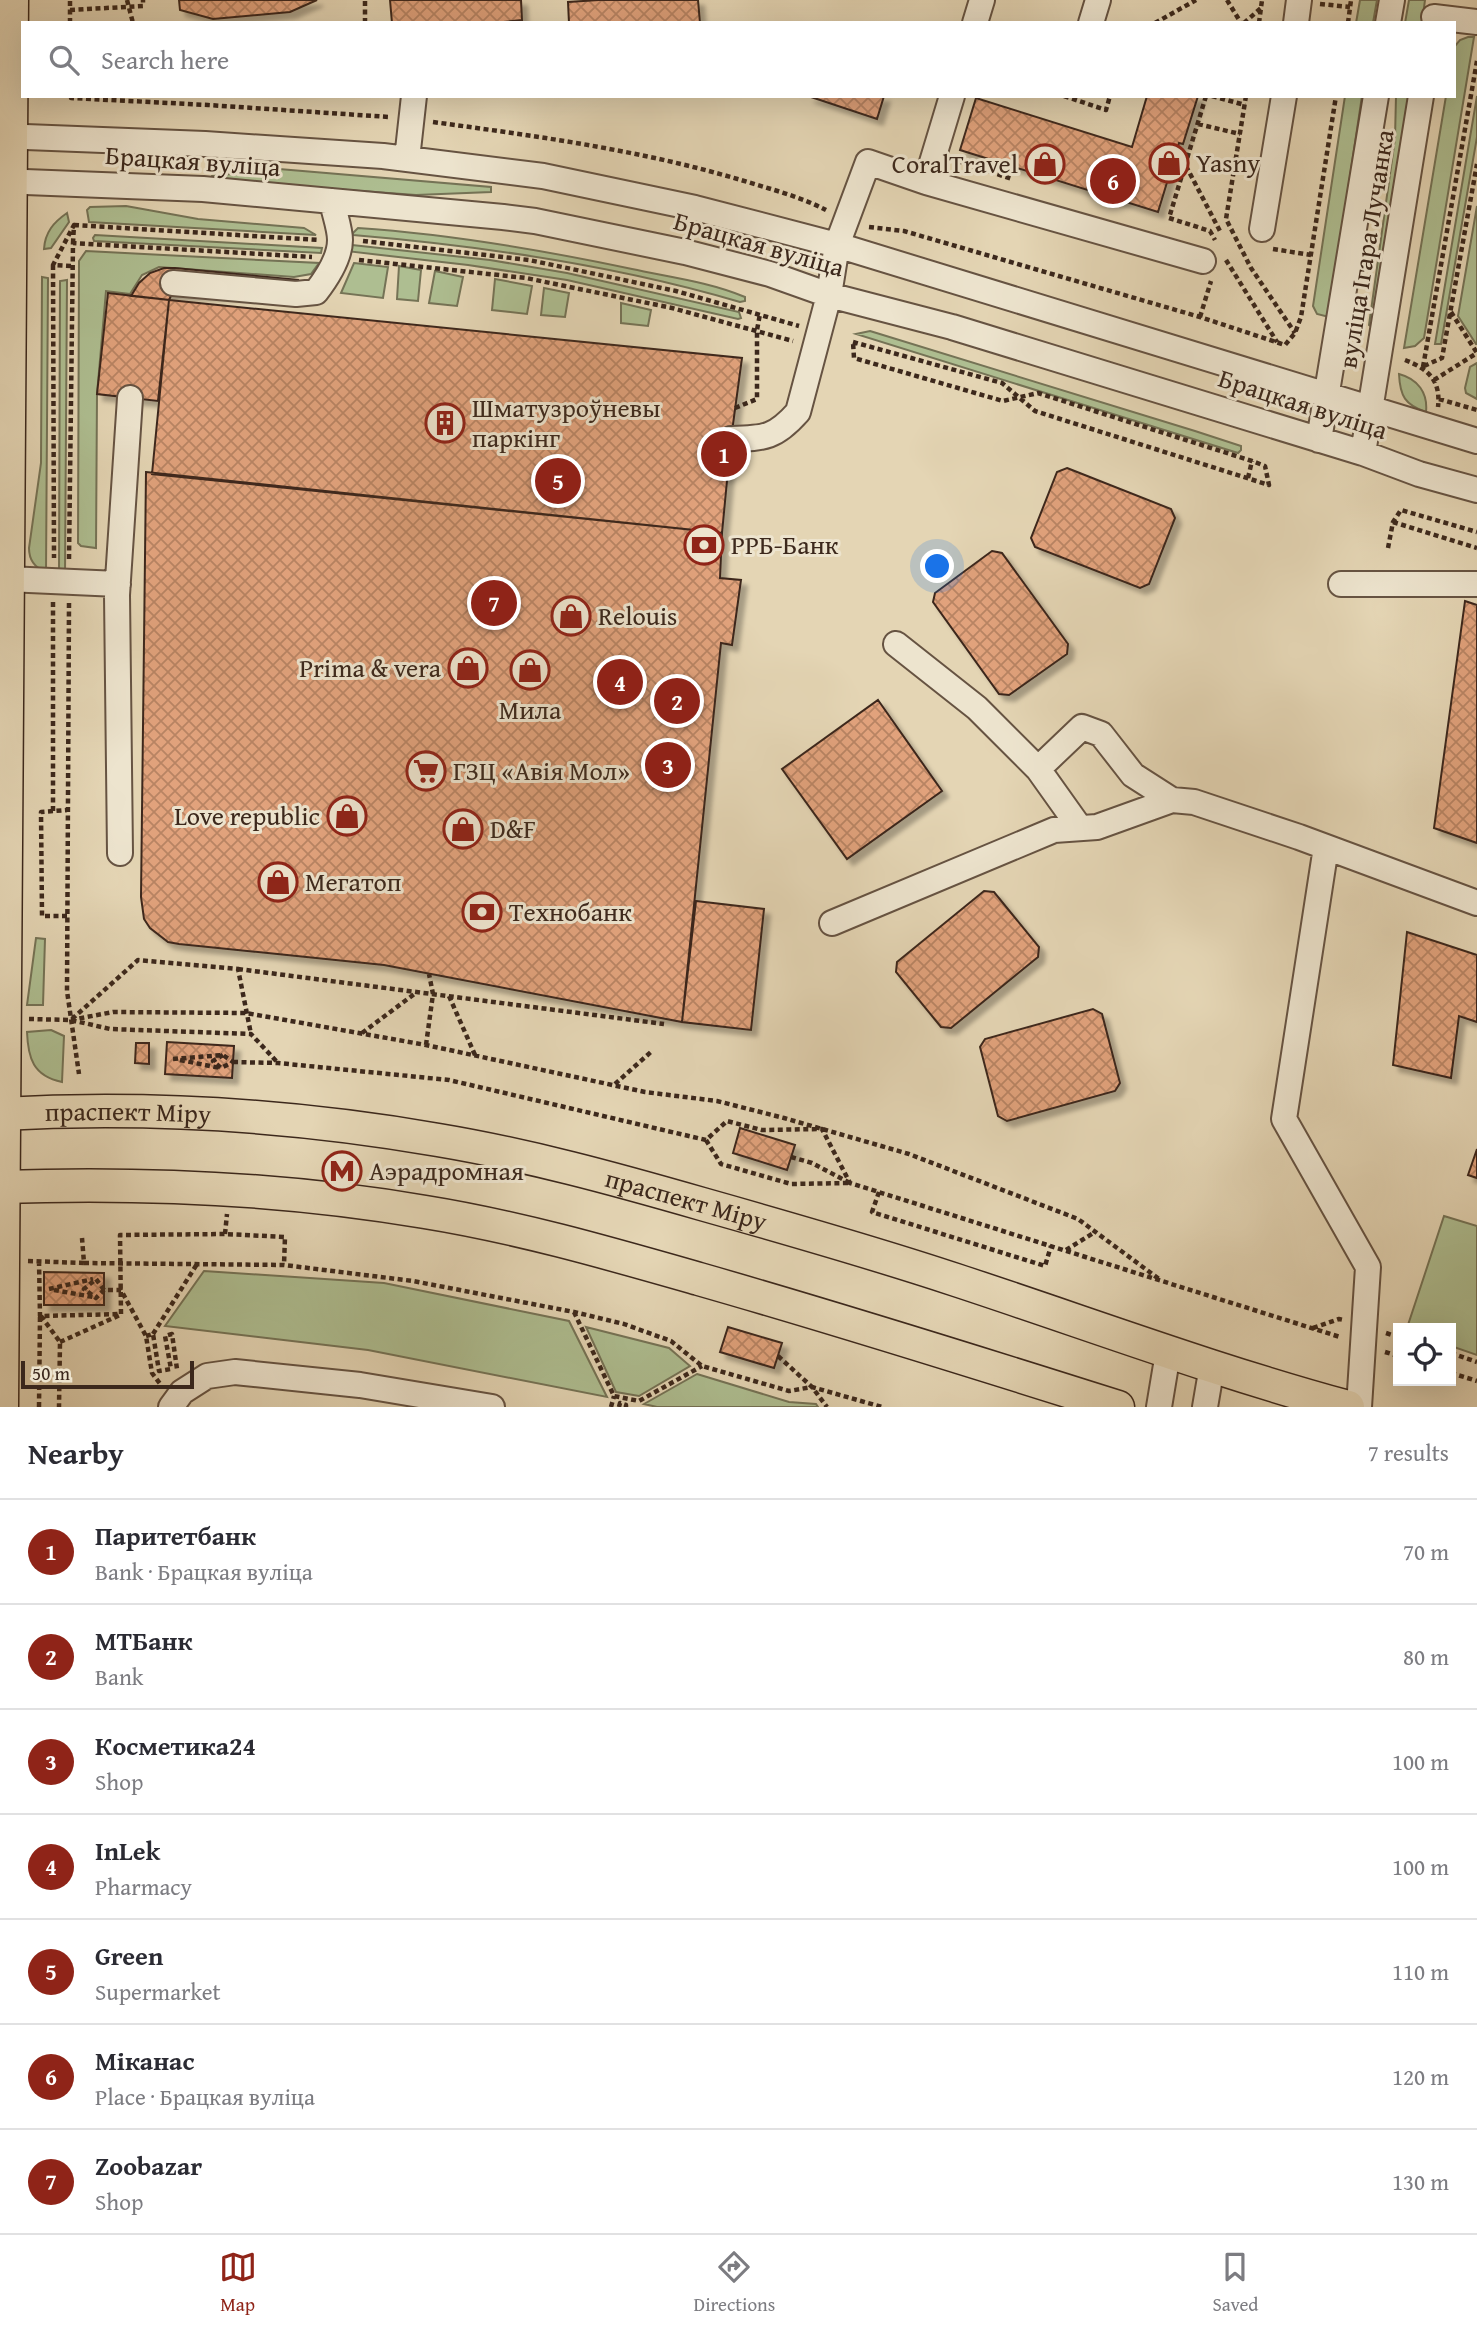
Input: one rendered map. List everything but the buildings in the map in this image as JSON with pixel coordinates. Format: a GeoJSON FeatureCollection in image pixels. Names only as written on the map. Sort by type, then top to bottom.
{"type":"FeatureCollection","features":[{"type":"Feature","properties":{"kind":"main road"},"geometry":{"type":"LineString","coordinates":[[2,1407],[1,1114],[7,579],[5,181],[12,0]]}},
{"type":"Feature","properties":{"kind":"main road","name":"праспект Міру"},"geometry":{"type":"LineString","coordinates":[[1,1114],[79,1110],[186,1112],[316,1123],[438,1140],[575,1168],[833,1241],[1168,1353],[1348,1407]]}},
{"type":"Feature","properties":{"kind":"main road"},"geometry":{"type":"LineString","coordinates":[[1,1187],[183,1185],[309,1195],[426,1212],[571,1242],[813,1311],[1118,1407]]}},
{"type":"Feature","properties":{"kind":"street"},"geometry":{"type":"LineString","coordinates":[[976,21],[982,0]]}},
{"type":"Feature","properties":{"kind":"street"},"geometry":{"type":"LineString","coordinates":[[1092,21],[1098,0]]}},
{"type":"Feature","properties":{"kind":"street"},"geometry":{"type":"LineString","coordinates":[[1296,21],[1300,0]]}},
{"type":"Feature","properties":{"kind":"street"},"geometry":{"type":"LineString","coordinates":[[1388,21],[1392,0]]}},
{"type":"Feature","properties":{"kind":"street"},"geometry":{"type":"LineString","coordinates":[[1435,13],[1477,22]]}},
{"type":"Feature","properties":{"kind":"street"},"geometry":{"type":"LineString","coordinates":[[926,182],[952,98]]}},
{"type":"Feature","properties":{"kind":"street"},"geometry":{"type":"LineString","coordinates":[[1262,229],[1284,98]]}},
{"type":"Feature","properties":{"kind":"street","name":"вуліца Ігара Лучанка"},"geometry":{"type":"LineString","coordinates":[[1319,440],[1376,98]]}},
{"type":"Feature","properties":{"kind":"street","name":"вуліца Ігара Лучанка"},"geometry":{"type":"LineString","coordinates":[[1363,453],[1421,98]]}},
{"type":"Feature","properties":{"kind":"street"},"geometry":{"type":"LineString","coordinates":[[407,159],[412,108]]}},
{"type":"Feature","properties":{"kind":"street","name":"Брацкая вуліца"},"geometry":{"type":"LineString","coordinates":[[6,136],[205,144],[407,159],[543,176],[695,208],[837,245],[1477,441]]}},
{"type":"Feature","properties":{"kind":"street"},"geometry":{"type":"LineString","coordinates":[[731,439],[770,436],[799,412],[829,295],[837,245],[869,162],[926,182],[1214,254]]}},
{"type":"Feature","properties":{"kind":"street","name":"Брацкая вуліца"},"geometry":{"type":"LineString","coordinates":[[5,181],[203,190],[535,221],[685,252],[770,274],[829,295],[964,331],[1477,490]]}},
{"type":"Feature","properties":{"kind":"street"},"geometry":{"type":"LineString","coordinates":[[173,283],[296,294],[316,292],[324,282],[338,249],[332,201]]}},
{"type":"Feature","properties":{"kind":"street"},"geometry":{"type":"LineString","coordinates":[[120,853],[118,584],[130,398]]}},
{"type":"Feature","properties":{"kind":"street"},"geometry":{"type":"LineString","coordinates":[[7,579],[118,584]]}},
{"type":"Feature","properties":{"kind":"street"},"geometry":{"type":"LineString","coordinates":[[1341,584],[1477,584]]}},
{"type":"Feature","properties":{"kind":"street"},"geometry":{"type":"LineString","coordinates":[[896,644],[976,708],[1038,769],[1080,828]]}},
{"type":"Feature","properties":{"kind":"street"},"geometry":{"type":"LineString","coordinates":[[1038,769],[1082,727],[1101,734],[1133,775],[1172,800]]}},
{"type":"Feature","properties":{"kind":"street"},"geometry":{"type":"LineString","coordinates":[[832,923],[1054,831],[1097,827],[1172,800],[1194,802],[1326,846],[1477,903]]}},
{"type":"Feature","properties":{"kind":"street"},"geometry":{"type":"LineString","coordinates":[[1326,846],[1284,1119],[1367,1266],[1359,1407]]}},
{"type":"Feature","properties":{"kind":"street"},"geometry":{"type":"LineString","coordinates":[[1159,1407],[1168,1353]]}},
{"type":"Feature","properties":{"kind":"street"},"geometry":{"type":"LineString","coordinates":[[1205,1407],[1212,1366]]}},
{"type":"Feature","properties":{"kind":"street"},"geometry":{"type":"LineString","coordinates":[[171,1407],[182,1392],[207,1376],[235,1372],[360,1385],[492,1407]]}},
{"type":"Feature","properties":{"kind":"path"},"geometry":{"type":"LineString","coordinates":[[70,21],[71,0]]}},
{"type":"Feature","properties":{"kind":"path"},"geometry":{"type":"LineString","coordinates":[[70,10],[127,3],[144,6],[143,0]]}},
{"type":"Feature","properties":{"kind":"path"},"geometry":{"type":"LineString","coordinates":[[365,0],[365,21]]}},
{"type":"Feature","properties":{"kind":"path"},"geometry":{"type":"LineString","coordinates":[[1159,21],[1196,0]]}},
{"type":"Feature","properties":{"kind":"path"},"geometry":{"type":"LineString","coordinates":[[1227,0],[1241,21]]}},
{"type":"Feature","properties":{"kind":"path"},"geometry":{"type":"LineString","coordinates":[[1259,21],[1262,0]]}},
{"type":"Feature","properties":{"kind":"path"},"geometry":{"type":"LineString","coordinates":[[1348,21],[1352,0]]}},
{"type":"Feature","properties":{"kind":"path"},"geometry":{"type":"LineString","coordinates":[[127,3],[132,21]]}},
{"type":"Feature","properties":{"kind":"path"},"geometry":{"type":"LineString","coordinates":[[1245,21],[1261,8]]}},
{"type":"Feature","properties":{"kind":"path"},"geometry":{"type":"LineString","coordinates":[[1423,367],[1477,61]]}},
{"type":"Feature","properties":{"kind":"path"},"geometry":{"type":"LineString","coordinates":[[71,98],[412,108],[704,169],[806,200],[828,211]]}},
{"type":"Feature","properties":{"kind":"path"},"geometry":{"type":"LineString","coordinates":[[1070,98],[1106,110],[1109,98]]}},
{"type":"Feature","properties":{"kind":"path"},"geometry":{"type":"LineString","coordinates":[[1160,224],[1169,218],[1205,98]]}},
{"type":"Feature","properties":{"kind":"path"},"geometry":{"type":"LineString","coordinates":[[1219,98],[1245,105]]}},
{"type":"Feature","properties":{"kind":"path"},"geometry":{"type":"LineString","coordinates":[[1198,124],[1240,134]]}},
{"type":"Feature","properties":{"kind":"path"},"geometry":{"type":"LineString","coordinates":[[947,158],[1025,184]]}},
{"type":"Feature","properties":{"kind":"path"},"geometry":{"type":"LineString","coordinates":[[1185,164],[1221,233]]}},
{"type":"Feature","properties":{"kind":"path"},"geometry":{"type":"LineString","coordinates":[[1423,367],[1442,358],[1477,164]]}},
{"type":"Feature","properties":{"kind":"path"},"geometry":{"type":"LineString","coordinates":[[1169,218],[1210,231],[1214,254],[1277,342]]}},
{"type":"Feature","properties":{"kind":"path"},"geometry":{"type":"LineString","coordinates":[[74,225],[338,249],[526,278],[672,307],[795,342],[800,335]]}},
{"type":"Feature","properties":{"kind":"path"},"geometry":{"type":"LineString","coordinates":[[53,811],[74,225]]}},
{"type":"Feature","properties":{"kind":"path"},"geometry":{"type":"LineString","coordinates":[[74,225],[53,265],[67,810],[67,991],[79,1073]]}},
{"type":"Feature","properties":{"kind":"path"},"geometry":{"type":"LineString","coordinates":[[1213,236],[1231,229]]}},
{"type":"Feature","properties":{"kind":"path"},"geometry":{"type":"LineString","coordinates":[[74,243],[338,249],[375,241],[529,260],[676,291],[806,328]]}},
{"type":"Feature","properties":{"kind":"path"},"geometry":{"type":"LineString","coordinates":[[53,265],[71,266]]}},
{"type":"Feature","properties":{"kind":"path"},"geometry":{"type":"LineString","coordinates":[[1434,380],[1477,353],[1451,311]]}},
{"type":"Feature","properties":{"kind":"path"},"geometry":{"type":"LineString","coordinates":[[735,408],[757,400],[757,330],[760,314]]}},
{"type":"Feature","properties":{"kind":"path"},"geometry":{"type":"LineString","coordinates":[[1021,397],[1002,383],[853,342],[854,358],[1003,401],[1021,397],[1038,393],[1252,461],[1265,466],[1269,485],[1035,411],[1021,397]]}},
{"type":"Feature","properties":{"kind":"path"},"geometry":{"type":"LineString","coordinates":[[1405,360],[1423,367],[1434,380],[1439,399],[1437,412]]}},
{"type":"Feature","properties":{"kind":"path"},"geometry":{"type":"LineString","coordinates":[[1439,399],[1477,410]]}},
{"type":"Feature","properties":{"kind":"path"},"geometry":{"type":"LineString","coordinates":[[1248,478],[1252,461]]}},
{"type":"Feature","properties":{"kind":"path"},"geometry":{"type":"LineString","coordinates":[[1388,548],[1393,522],[1401,510],[1477,532]]}},
{"type":"Feature","properties":{"kind":"path"},"geometry":{"type":"LineString","coordinates":[[1393,522],[1477,548]]}},
{"type":"Feature","properties":{"kind":"path"},"geometry":{"type":"LineString","coordinates":[[67,810],[41,812],[42,916],[67,916]]}},
{"type":"Feature","properties":{"kind":"path"},"geometry":{"type":"LineString","coordinates":[[71,1020],[138,960],[238,968],[664,1024]]}},
{"type":"Feature","properties":{"kind":"path"},"geometry":{"type":"LineString","coordinates":[[238,968],[251,1034],[278,1063]]}},
{"type":"Feature","properties":{"kind":"path"},"geometry":{"type":"LineString","coordinates":[[426,1045],[433,994],[429,974]]}},
{"type":"Feature","properties":{"kind":"path"},"geometry":{"type":"LineString","coordinates":[[361,1033],[417,992]]}},
{"type":"Feature","properties":{"kind":"path"},"geometry":{"type":"LineString","coordinates":[[449,996],[476,1056]]}},
{"type":"Feature","properties":{"kind":"path"},"geometry":{"type":"LineString","coordinates":[[71,1020],[113,1012],[247,1013],[426,1045],[614,1085],[717,1101],[922,1159],[1079,1219],[1162,1281]]}},
{"type":"Feature","properties":{"kind":"path"},"geometry":{"type":"LineString","coordinates":[[28,1019],[71,1020],[110,1029],[251,1034]]}},
{"type":"Feature","properties":{"kind":"path"},"geometry":{"type":"LineString","coordinates":[[614,1085],[652,1051]]}},
{"type":"Feature","properties":{"kind":"path"},"geometry":{"type":"LineString","coordinates":[[233,1062],[223,1055],[173,1059],[221,1068],[233,1062],[278,1063],[449,1080],[706,1140],[721,1164],[791,1184],[850,1183]]}},
{"type":"Feature","properties":{"kind":"path"},"geometry":{"type":"LineString","coordinates":[[221,1068],[213,1061],[223,1055]]}},
{"type":"Feature","properties":{"kind":"path"},"geometry":{"type":"LineString","coordinates":[[706,1140],[727,1121],[762,1129],[822,1129]]}},
{"type":"Feature","properties":{"kind":"path"},"geometry":{"type":"LineString","coordinates":[[822,1129],[850,1183]]}},
{"type":"Feature","properties":{"kind":"path"},"geometry":{"type":"LineString","coordinates":[[791,1157],[812,1163],[850,1183],[1311,1328],[1339,1318]]}},
{"type":"Feature","properties":{"kind":"path"},"geometry":{"type":"LineString","coordinates":[[879,1192],[872,1212],[1045,1266],[1051,1246]]}},
{"type":"Feature","properties":{"kind":"path"},"geometry":{"type":"LineString","coordinates":[[1065,1251],[1096,1231]]}},
{"type":"Feature","properties":{"kind":"path"},"geometry":{"type":"LineString","coordinates":[[121,1314],[120,1235],[225,1234],[285,1237],[284,1265]]}},
{"type":"Feature","properties":{"kind":"path"},"geometry":{"type":"LineString","coordinates":[[82,1238],[84,1263]]}},
{"type":"Feature","properties":{"kind":"path"},"geometry":{"type":"LineString","coordinates":[[24,1261],[284,1265],[413,1281],[624,1324],[671,1341],[702,1366],[789,1391],[812,1387],[881,1407]]}},
{"type":"Feature","properties":{"kind":"path"},"geometry":{"type":"LineString","coordinates":[[39,1261],[39,1407]]}},
{"type":"Feature","properties":{"kind":"path"},"geometry":{"type":"LineString","coordinates":[[175,1379],[177,1369],[172,1334],[165,1336],[171,1369],[159,1371],[153,1335],[197,1264]]}},
{"type":"Feature","properties":{"kind":"path"},"geometry":{"type":"LineString","coordinates":[[96,1279],[104,1290]]}},
{"type":"Feature","properties":{"kind":"path"},"geometry":{"type":"LineString","coordinates":[[96,1279],[49,1289],[96,1298]]}},
{"type":"Feature","properties":{"kind":"path"},"geometry":{"type":"LineString","coordinates":[[96,1279],[84,1289],[96,1298]]}},
{"type":"Feature","properties":{"kind":"path"},"geometry":{"type":"LineString","coordinates":[[96,1298],[104,1290],[121,1290]]}},
{"type":"Feature","properties":{"kind":"path"},"geometry":{"type":"LineString","coordinates":[[121,1290],[146,1336],[152,1373]]}},
{"type":"Feature","properties":{"kind":"path"},"geometry":{"type":"LineString","coordinates":[[574,1312],[614,1396],[611,1407]]}},
{"type":"Feature","properties":{"kind":"path"},"geometry":{"type":"LineString","coordinates":[[40,1315],[121,1314]]}},
{"type":"Feature","properties":{"kind":"path"},"geometry":{"type":"LineString","coordinates":[[60,1342],[121,1314]]}},
{"type":"Feature","properties":{"kind":"path"},"geometry":{"type":"LineString","coordinates":[[40,1315],[60,1342],[59,1407]]}},
{"type":"Feature","properties":{"kind":"path"},"geometry":{"type":"LineString","coordinates":[[146,1336],[153,1335]]}},
{"type":"Feature","properties":{"kind":"path"},"geometry":{"type":"LineString","coordinates":[[1456,1355],[1477,1362]]}},
{"type":"Feature","properties":{"kind":"path"},"geometry":{"type":"LineString","coordinates":[[778,1356],[812,1387],[827,1407]]}},
{"type":"Feature","properties":{"kind":"path"},"geometry":{"type":"LineString","coordinates":[[614,1396],[639,1404],[702,1366]]}},
{"type":"Feature","properties":{"kind":"path"},"geometry":{"type":"LineString","coordinates":[[1456,1375],[1477,1381]]}},
{"type":"Feature","properties":{"kind":"path"},"geometry":{"type":"LineString","coordinates":[[619,1407],[620,1403],[626,1407]]}},
{"type":"Feature","properties":{"kind":"green space"},"geometry":{"type":"Polygon","coordinates":[[[1360,0],[1377,0],[1373,21],[1356,21],[1360,0]]]}},
{"type":"Feature","properties":{"kind":"green space"},"geometry":{"type":"Polygon","coordinates":[[[1409,0],[1425,0],[1422,21],[1405,21],[1409,0]]]}},
{"type":"Feature","properties":{"kind":"green space"},"geometry":{"type":"Polygon","coordinates":[[[1474,37],[1424,338],[1415,346],[1404,348],[1446,98],[1456,98],[1456,45],[1460,40],[1474,37]]]}},
{"type":"Feature","properties":{"kind":"green space"},"geometry":{"type":"Polygon","coordinates":[[[1477,96],[1477,137],[1441,344],[1435,344],[1477,96]]]}},
{"type":"Feature","properties":{"kind":"green space"},"geometry":{"type":"Polygon","coordinates":[[[1345,98],[1362,98],[1329,317],[1317,314],[1313,306],[1345,98]]]}},
{"type":"Feature","properties":{"kind":"green space"},"geometry":{"type":"Polygon","coordinates":[[[1396,98],[1410,98],[1372,327],[1369,325],[1395,138],[1396,98]]]}},
{"type":"Feature","properties":{"kind":"green space"},"geometry":{"type":"Polygon","coordinates":[[[279,169],[491,187],[491,192],[416,195],[210,180],[212,176],[279,169]]]}},
{"type":"Feature","properties":{"kind":"green space"},"geometry":{"type":"Polygon","coordinates":[[[126,206],[198,219],[304,228],[316,235],[89,222],[87,210],[90,207],[126,206]]]}},
{"type":"Feature","properties":{"kind":"green space"},"geometry":{"type":"Polygon","coordinates":[[[1477,206],[1477,344],[1476,344],[1458,316],[1477,206]]]}},
{"type":"Feature","properties":{"kind":"green space"},"geometry":{"type":"Polygon","coordinates":[[[67,213],[69,222],[51,248],[44,249],[51,228],[67,213]]]}},
{"type":"Feature","properties":{"kind":"green space"},"geometry":{"type":"Polygon","coordinates":[[[358,228],[461,239],[564,255],[704,284],[745,297],[745,301],[597,267],[500,251],[353,235],[358,228]]]}},
{"type":"Feature","properties":{"kind":"green space"},"geometry":{"type":"Polygon","coordinates":[[[95,235],[322,248],[321,253],[94,241],[95,235]]]}},
{"type":"Feature","properties":{"kind":"green space"},"geometry":{"type":"Polygon","coordinates":[[[352,245],[490,260],[567,273],[739,312],[741,318],[567,280],[346,251],[347,247],[352,245]]]}},
{"type":"Feature","properties":{"kind":"green space"},"geometry":{"type":"Polygon","coordinates":[[[86,251],[319,263],[311,274],[294,277],[159,267],[142,275],[130,294],[106,291],[97,394],[96,548],[78,543],[79,261],[86,251]]]}},
{"type":"Feature","properties":{"kind":"green space"},"geometry":{"type":"Polygon","coordinates":[[[354,263],[388,267],[383,298],[341,293],[354,263]]]}},
{"type":"Feature","properties":{"kind":"green space"},"geometry":{"type":"Polygon","coordinates":[[[399,266],[421,270],[418,301],[397,299],[399,266]]]}},
{"type":"Feature","properties":{"kind":"green space"},"geometry":{"type":"Polygon","coordinates":[[[435,271],[463,277],[457,306],[429,303],[435,271]]]}},
{"type":"Feature","properties":{"kind":"green space"},"geometry":{"type":"Polygon","coordinates":[[[42,277],[48,278],[46,572],[33,563],[29,548],[41,463],[42,277]]]}},
{"type":"Feature","properties":{"kind":"green space"},"geometry":{"type":"Polygon","coordinates":[[[495,279],[532,286],[527,314],[492,310],[495,279]]]}},
{"type":"Feature","properties":{"kind":"green space"},"geometry":{"type":"Polygon","coordinates":[[[67,280],[65,574],[59,574],[60,281],[67,280]]]}},
{"type":"Feature","properties":{"kind":"green space"},"geometry":{"type":"Polygon","coordinates":[[[544,288],[569,293],[565,317],[541,315],[544,288]]]}},
{"type":"Feature","properties":{"kind":"green space"},"geometry":{"type":"Polygon","coordinates":[[[621,303],[651,310],[648,326],[621,323],[621,303]]]}},
{"type":"Feature","properties":{"kind":"green space"},"geometry":{"type":"Polygon","coordinates":[[[870,331],[1195,431],[1241,446],[1241,450],[1238,453],[856,334],[870,331]]]}},
{"type":"Feature","properties":{"kind":"green space"},"geometry":{"type":"Polygon","coordinates":[[[1477,363],[1477,399],[1466,393],[1465,388],[1470,367],[1477,363]]]}},
{"type":"Feature","properties":{"kind":"green space"},"geometry":{"type":"Polygon","coordinates":[[[1399,374],[1412,379],[1420,388],[1425,399],[1426,412],[1405,399],[1399,374]]]}},
{"type":"Feature","properties":{"kind":"green space"},"geometry":{"type":"Polygon","coordinates":[[[36,938],[45,939],[43,1005],[27,1005],[36,938]]]}},
{"type":"Feature","properties":{"kind":"green space"},"geometry":{"type":"Polygon","coordinates":[[[51,1030],[64,1036],[62,1082],[38,1070],[29,1050],[27,1032],[51,1030]]]}},
{"type":"Feature","properties":{"kind":"green space"},"geometry":{"type":"Polygon","coordinates":[[[1444,1216],[1477,1226],[1477,1355],[1456,1348],[1456,1323],[1409,1323],[1444,1216]]]}},
{"type":"Feature","properties":{"kind":"green space"},"geometry":{"type":"Polygon","coordinates":[[[204,1271],[384,1283],[569,1321],[607,1397],[368,1350],[165,1326],[204,1271]]]}},
{"type":"Feature","properties":{"kind":"green space"},"geometry":{"type":"Polygon","coordinates":[[[586,1327],[669,1348],[690,1366],[639,1396],[616,1392],[586,1327]]]}},
{"type":"Feature","properties":{"kind":"green space"},"geometry":{"type":"Polygon","coordinates":[[[697,1374],[789,1402],[816,1404],[818,1407],[657,1407],[644,1404],[697,1374]]]}},
{"type":"Feature","properties":{"kind":"place","name":"Yasny"},"geometry":{"type":"Point","coordinates":[1169,163]}},
{"type":"Feature","properties":{"kind":"place","name":"CoralTravel"},"geometry":{"type":"Point","coordinates":[1045,164]}},
{"type":"Feature","properties":{"kind":"place","name":"Міканас"},"geometry":{"type":"Point","coordinates":[1113,181]}},
{"type":"Feature","properties":{"kind":"place","name":"Шматузроўневы паркінг"},"geometry":{"type":"Point","coordinates":[445,423]}},
{"type":"Feature","properties":{"kind":"place","name":"Паритетбанк"},"geometry":{"type":"Point","coordinates":[724,454]}},
{"type":"Feature","properties":{"kind":"place","name":"Green"},"geometry":{"type":"Point","coordinates":[558,481]}},
{"type":"Feature","properties":{"kind":"place","name":"РРБ-Банк"},"geometry":{"type":"Point","coordinates":[704,545]}},
{"type":"Feature","properties":{"kind":"place","name":"Zoobazar"},"geometry":{"type":"Point","coordinates":[494,603]}},
{"type":"Feature","properties":{"kind":"place","name":"Relouis"},"geometry":{"type":"Point","coordinates":[571,616]}},
{"type":"Feature","properties":{"kind":"place","name":"Prima & vera"},"geometry":{"type":"Point","coordinates":[468,668]}},
{"type":"Feature","properties":{"kind":"place","name":"Мила"},"geometry":{"type":"Point","coordinates":[530,670]}},
{"type":"Feature","properties":{"kind":"place","name":"InLek"},"geometry":{"type":"Point","coordinates":[620,682]}},
{"type":"Feature","properties":{"kind":"place","name":"МТБанк"},"geometry":{"type":"Point","coordinates":[677,701]}},
{"type":"Feature","properties":{"kind":"place","name":"Косметика24"},"geometry":{"type":"Point","coordinates":[668,765]}},
{"type":"Feature","properties":{"kind":"place","name":"ГЗЦ «Авія Мол»"},"geometry":{"type":"Point","coordinates":[426,771]}},
{"type":"Feature","properties":{"kind":"place","name":"Love republic"},"geometry":{"type":"Point","coordinates":[347,816]}},
{"type":"Feature","properties":{"kind":"place","name":"D&F"},"geometry":{"type":"Point","coordinates":[463,829]}},
{"type":"Feature","properties":{"kind":"place","name":"Мегатоп"},"geometry":{"type":"Point","coordinates":[278,882]}},
{"type":"Feature","properties":{"kind":"place","name":"Технобанк"},"geometry":{"type":"Point","coordinates":[482,912]}},
{"type":"Feature","properties":{"kind":"place","name":"Аэрадромная"},"geometry":{"type":"Point","coordinates":[342,1171]}}]}
